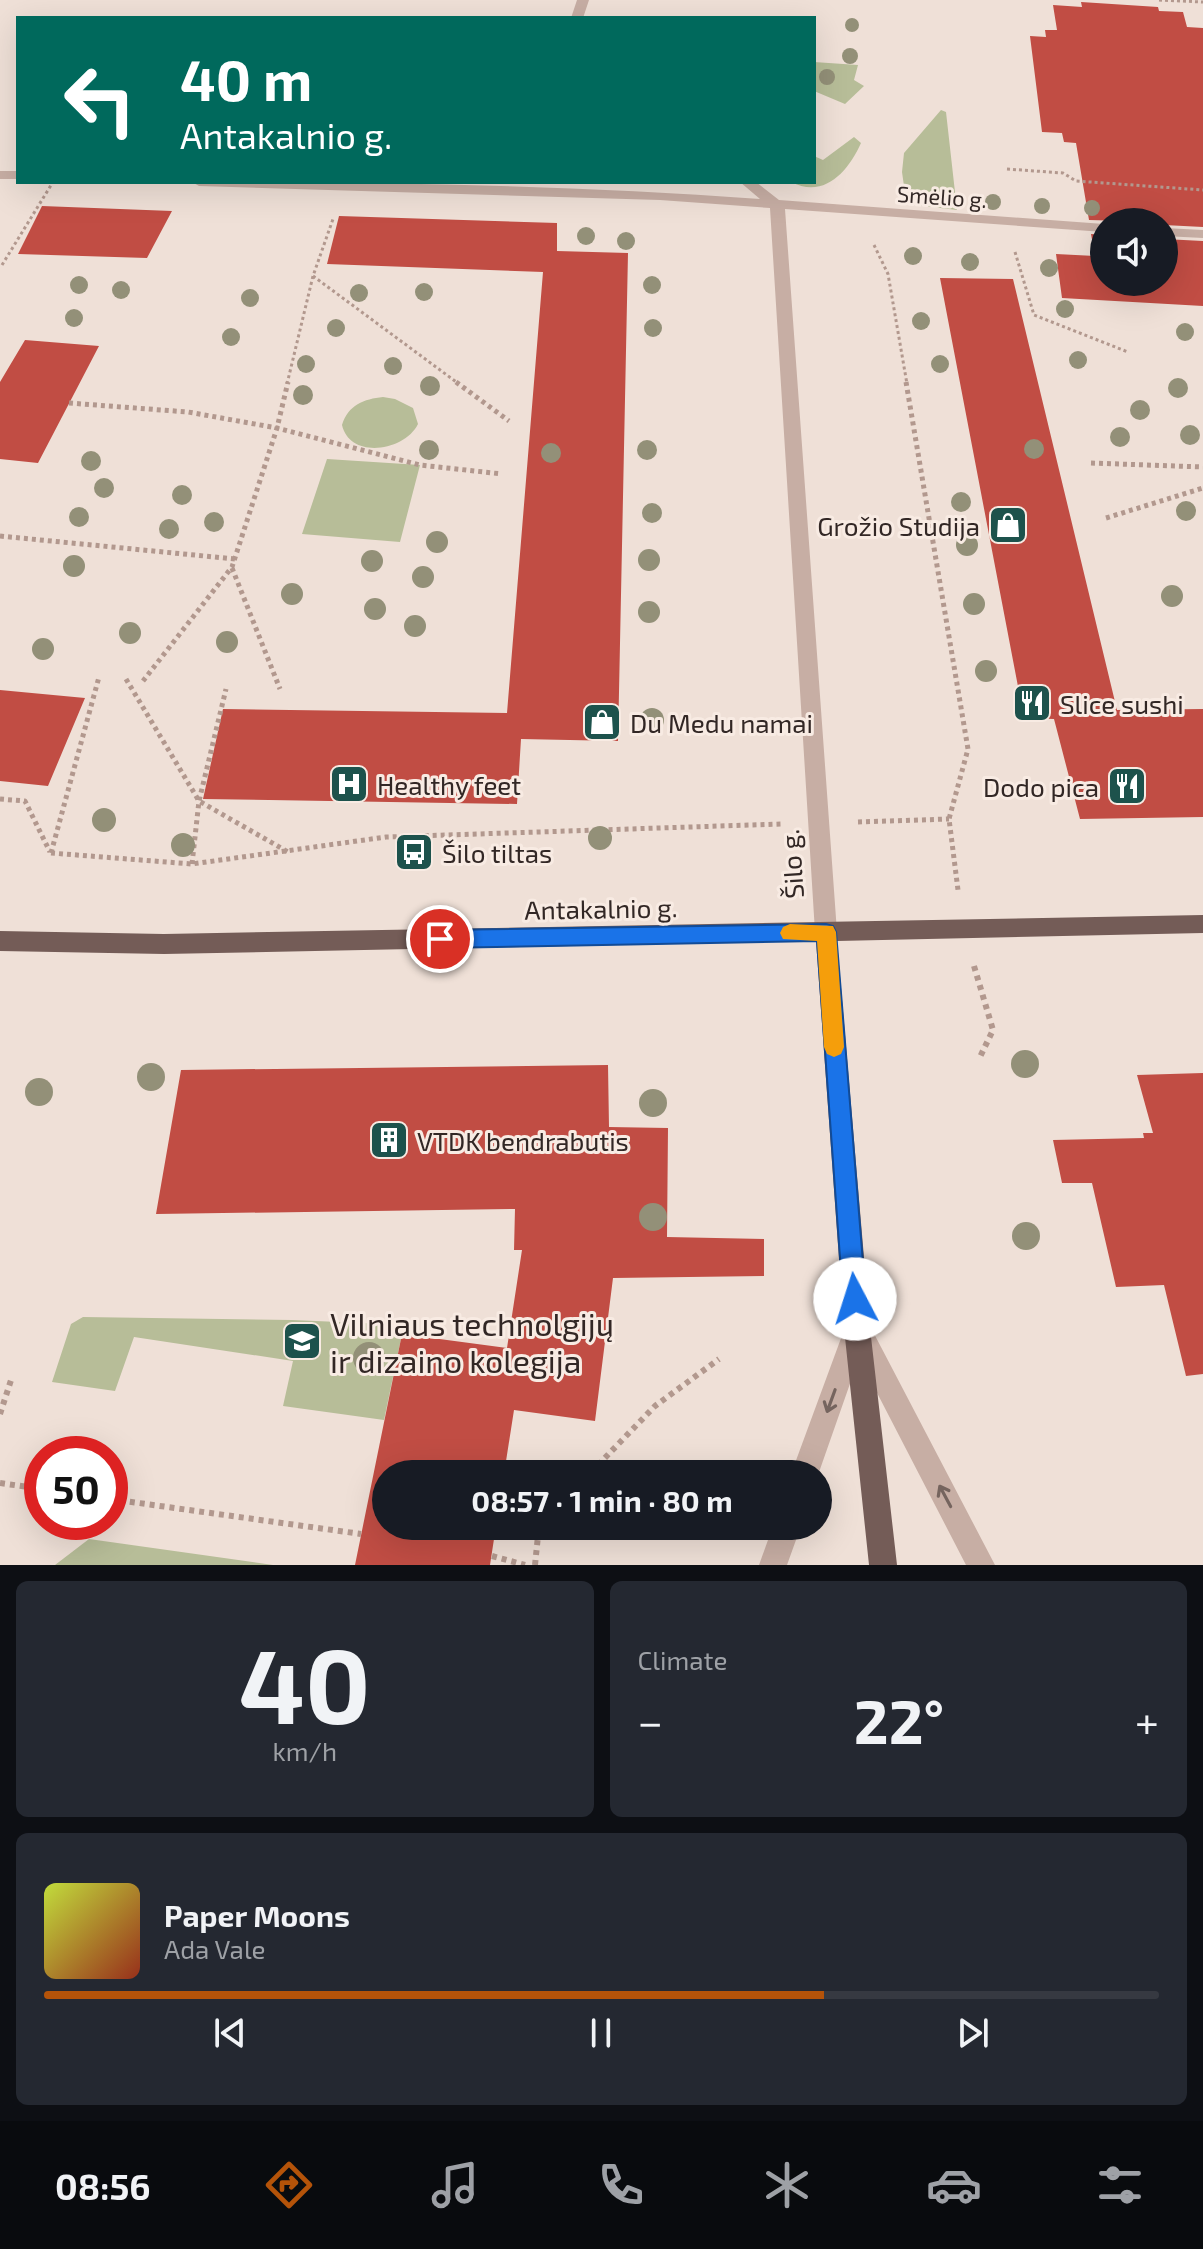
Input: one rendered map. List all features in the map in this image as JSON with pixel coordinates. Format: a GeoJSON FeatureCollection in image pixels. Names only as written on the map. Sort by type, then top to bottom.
{"type":"FeatureCollection","features":[{"type":"Feature","properties":{"kind":"main road","name":"Antakalnio g."},"geometry":{"type":"LineString","coordinates":[[0,941],[164,944],[1203,924]]}},
{"type":"Feature","properties":{"kind":"main road","name":"Šilo g."},"geometry":{"type":"LineString","coordinates":[[826,932],[857,1328],[883,1565]]}},
{"type":"Feature","properties":{"kind":"street"},"geometry":{"type":"LineString","coordinates":[[256,184],[525,187],[777,206]]}},
{"type":"Feature","properties":{"kind":"street"},"geometry":{"type":"LineString","coordinates":[[705,199],[712,191],[713,184]]}},
{"type":"Feature","properties":{"kind":"street"},"geometry":{"type":"LineString","coordinates":[[750,184],[777,206]]}},
{"type":"Feature","properties":{"kind":"street","name":"Smėlio g."},"geometry":{"type":"LineString","coordinates":[[777,206],[1090,227]]}},
{"type":"Feature","properties":{"kind":"street","name":"Šilo g."},"geometry":{"type":"LineString","coordinates":[[777,206],[796,443],[826,932]]}},
{"type":"Feature","properties":{"kind":"street"},"geometry":{"type":"LineString","coordinates":[[1178,233],[1203,234]]}},
{"type":"Feature","properties":{"kind":"street"},"geometry":{"type":"LineString","coordinates":[[810,1460],[857,1328]]}},
{"type":"Feature","properties":{"kind":"street"},"geometry":{"type":"LineString","coordinates":[[857,1328],[981,1565]]}},
{"type":"Feature","properties":{"kind":"street"},"geometry":{"type":"LineString","coordinates":[[773,1565],[782,1540]]}},
{"type":"Feature","properties":{"kind":"path"},"geometry":{"type":"LineString","coordinates":[[1159,0],[1203,2]]}},
{"type":"Feature","properties":{"kind":"path"},"geometry":{"type":"LineString","coordinates":[[1007,169],[1063,173],[1076,181],[1203,190]]}},
{"type":"Feature","properties":{"kind":"path"},"geometry":{"type":"LineString","coordinates":[[2,265],[52,184]]}},
{"type":"Feature","properties":{"kind":"path"},"geometry":{"type":"LineString","coordinates":[[143,681],[232,567],[277,428],[313,276],[341,187]]}},
{"type":"Feature","properties":{"kind":"path"},"geometry":{"type":"LineString","coordinates":[[842,212],[880,252],[888,274],[968,749],[949,819],[963,930],[993,1030],[979,1059]]}},
{"type":"Feature","properties":{"kind":"path"},"geometry":{"type":"LineString","coordinates":[[1007,222],[1034,315],[1128,352]]}},
{"type":"Feature","properties":{"kind":"path"},"geometry":{"type":"LineString","coordinates":[[313,276],[509,421]]}},
{"type":"Feature","properties":{"kind":"path"},"geometry":{"type":"LineString","coordinates":[[69,403],[188,412],[277,428],[420,465],[502,474]]}},
{"type":"Feature","properties":{"kind":"path"},"geometry":{"type":"LineString","coordinates":[[1091,463],[1203,467]]}},
{"type":"Feature","properties":{"kind":"path"},"geometry":{"type":"LineString","coordinates":[[1106,518],[1203,488]]}},
{"type":"Feature","properties":{"kind":"path"},"geometry":{"type":"LineString","coordinates":[[0,536],[235,559]]}},
{"type":"Feature","properties":{"kind":"path"},"geometry":{"type":"LineString","coordinates":[[232,567],[280,689]]}},
{"type":"Feature","properties":{"kind":"path"},"geometry":{"type":"LineString","coordinates":[[51,853],[99,677]]}},
{"type":"Feature","properties":{"kind":"path"},"geometry":{"type":"LineString","coordinates":[[126,679],[199,801],[289,853]]}},
{"type":"Feature","properties":{"kind":"path"},"geometry":{"type":"LineString","coordinates":[[192,864],[199,801],[226,689]]}},
{"type":"Feature","properties":{"kind":"path"},"geometry":{"type":"LineString","coordinates":[[0,799],[25,801],[51,853]]}},
{"type":"Feature","properties":{"kind":"path"},"geometry":{"type":"LineString","coordinates":[[51,853],[192,864],[426,834],[949,819]]}},
{"type":"Feature","properties":{"kind":"path"},"geometry":{"type":"LineString","coordinates":[[603,1460],[655,1406],[719,1359]]}},
{"type":"Feature","properties":{"kind":"path"},"geometry":{"type":"LineString","coordinates":[[0,1414],[12,1377]]}},
{"type":"Feature","properties":{"kind":"path"},"geometry":{"type":"LineString","coordinates":[[0,1483],[24,1486]]}},
{"type":"Feature","properties":{"kind":"path"},"geometry":{"type":"LineString","coordinates":[[128,1502],[361,1534]]}},
{"type":"Feature","properties":{"kind":"path"},"geometry":{"type":"LineString","coordinates":[[535,1565],[538,1540]]}},
{"type":"Feature","properties":{"kind":"path"},"geometry":{"type":"LineString","coordinates":[[492,1556],[525,1565]]}},
{"type":"Feature","properties":{"kind":"green space"},"geometry":{"type":"Polygon","coordinates":[[[816,62],[858,65],[854,80],[864,86],[845,104],[816,92],[816,62]]]}},
{"type":"Feature","properties":{"kind":"green space"},"geometry":{"type":"Polygon","coordinates":[[[941,110],[946,112],[957,210],[916,205],[905,193],[902,172],[904,153],[941,110]]]}},
{"type":"Feature","properties":{"kind":"green space"},"geometry":{"type":"Polygon","coordinates":[[[854,137],[861,143],[849,164],[834,180],[814,187],[797,184],[816,184],[816,157],[823,160],[854,137]]]}},
{"type":"Feature","properties":{"kind":"green space"},"geometry":{"type":"Polygon","coordinates":[[[383,397],[413,408],[418,424],[402,440],[390,445],[378,448],[355,443],[342,425],[348,412],[369,399],[383,397]]]}},
{"type":"Feature","properties":{"kind":"green space"},"geometry":{"type":"Polygon","coordinates":[[[327,459],[420,465],[400,542],[302,534],[327,459]]]}},
{"type":"Feature","properties":{"kind":"green space"},"geometry":{"type":"Polygon","coordinates":[[[83,1317],[386,1324],[384,1333],[402,1334],[384,1420],[283,1406],[293,1361],[134,1337],[115,1391],[52,1382],[71,1324],[83,1317]]]}},
{"type":"Feature","properties":{"kind":"green space"},"geometry":{"type":"Polygon","coordinates":[[[88,1540],[96,1540],[273,1565],[55,1565],[88,1540]]]}},
{"type":"Feature","properties":{"kind":"building"},"geometry":{"type":"Polygon","coordinates":[[[1081,2],[1158,7],[1159,11],[1183,12],[1187,27],[1203,28],[1203,227],[1178,226],[1178,208],[1090,208],[1089,220],[1076,143],[1064,142],[1062,133],[1042,132],[1030,36],[1046,37],[1045,30],[1057,30],[1053,5],[1082,7],[1081,2]]]}},
{"type":"Feature","properties":{"kind":"building"},"geometry":{"type":"Polygon","coordinates":[[[42,206],[172,211],[147,258],[18,254],[42,206]]]}},
{"type":"Feature","properties":{"kind":"building"},"geometry":{"type":"Polygon","coordinates":[[[339,216],[557,223],[557,251],[628,253],[618,741],[521,739],[517,804],[203,799],[223,709],[507,713],[543,272],[327,264],[339,216]]]}},
{"type":"Feature","properties":{"kind":"building"},"geometry":{"type":"Polygon","coordinates":[[[1178,240],[1203,241],[1203,306],[1062,298],[1056,254],[1090,256],[1090,296],[1178,296],[1178,240]]]}},
{"type":"Feature","properties":{"kind":"building"},"geometry":{"type":"Polygon","coordinates":[[[940,278],[1013,279],[1117,710],[1203,709],[1203,817],[1080,819],[1054,719],[1024,718],[940,278]]]}},
{"type":"Feature","properties":{"kind":"building"},"geometry":{"type":"Polygon","coordinates":[[[25,340],[99,346],[38,463],[0,459],[0,382],[25,340]]]}},
{"type":"Feature","properties":{"kind":"building"},"geometry":{"type":"Polygon","coordinates":[[[0,690],[85,698],[48,786],[0,781],[0,690]]]}},
{"type":"Feature","properties":{"kind":"building"},"geometry":{"type":"Polygon","coordinates":[[[608,1065],[609,1127],[668,1128],[667,1237],[764,1239],[764,1276],[613,1278],[595,1421],[514,1410],[506,1460],[376,1460],[402,1334],[507,1348],[522,1250],[514,1250],[515,1209],[156,1214],[181,1070],[608,1065]]]}},
{"type":"Feature","properties":{"kind":"building"},"geometry":{"type":"Polygon","coordinates":[[[1203,1073],[1203,1374],[1186,1376],[1164,1285],[1116,1287],[1092,1183],[1062,1183],[1053,1140],[1144,1138],[1143,1133],[1153,1133],[1137,1075],[1203,1073]]]}},
{"type":"Feature","properties":{"kind":"building"},"geometry":{"type":"Polygon","coordinates":[[[372,1481],[372,1540],[494,1540],[490,1565],[355,1565],[372,1481]]]}},
{"type":"Feature","properties":{"kind":"slow traffic"},"geometry":{"type":"LineString","coordinates":[[790,933],[826,932],[834,1047]]}},
{"type":"Feature","properties":{"kind":"place","name":"Grožio Studija"},"geometry":{"type":"Point","coordinates":[1008,525]}},
{"type":"Feature","properties":{"kind":"place","name":"Slice sushi"},"geometry":{"type":"Point","coordinates":[1032,703]}},
{"type":"Feature","properties":{"kind":"place","name":"Du Medu namai"},"geometry":{"type":"Point","coordinates":[602,722]}},
{"type":"Feature","properties":{"kind":"place","name":"Healthy feet"},"geometry":{"type":"Point","coordinates":[349,784]}},
{"type":"Feature","properties":{"kind":"place","name":"Dodo pica"},"geometry":{"type":"Point","coordinates":[1127,786]}},
{"type":"Feature","properties":{"kind":"place","name":"Šilo tiltas"},"geometry":{"type":"Point","coordinates":[414,852]}},
{"type":"Feature","properties":{"kind":"place","name":"VTDK bendrabutis"},"geometry":{"type":"Point","coordinates":[389,1140]}},
{"type":"Feature","properties":{"kind":"place","name":"Vilniaus technolgijų ir dizaino kolegija"},"geometry":{"type":"Point","coordinates":[302,1341]}},
{"type":"Feature","properties":{"kind":"route"},"geometry":{"type":"LineString","coordinates":[[440,939],[826,932],[855,1299]]}}]}
